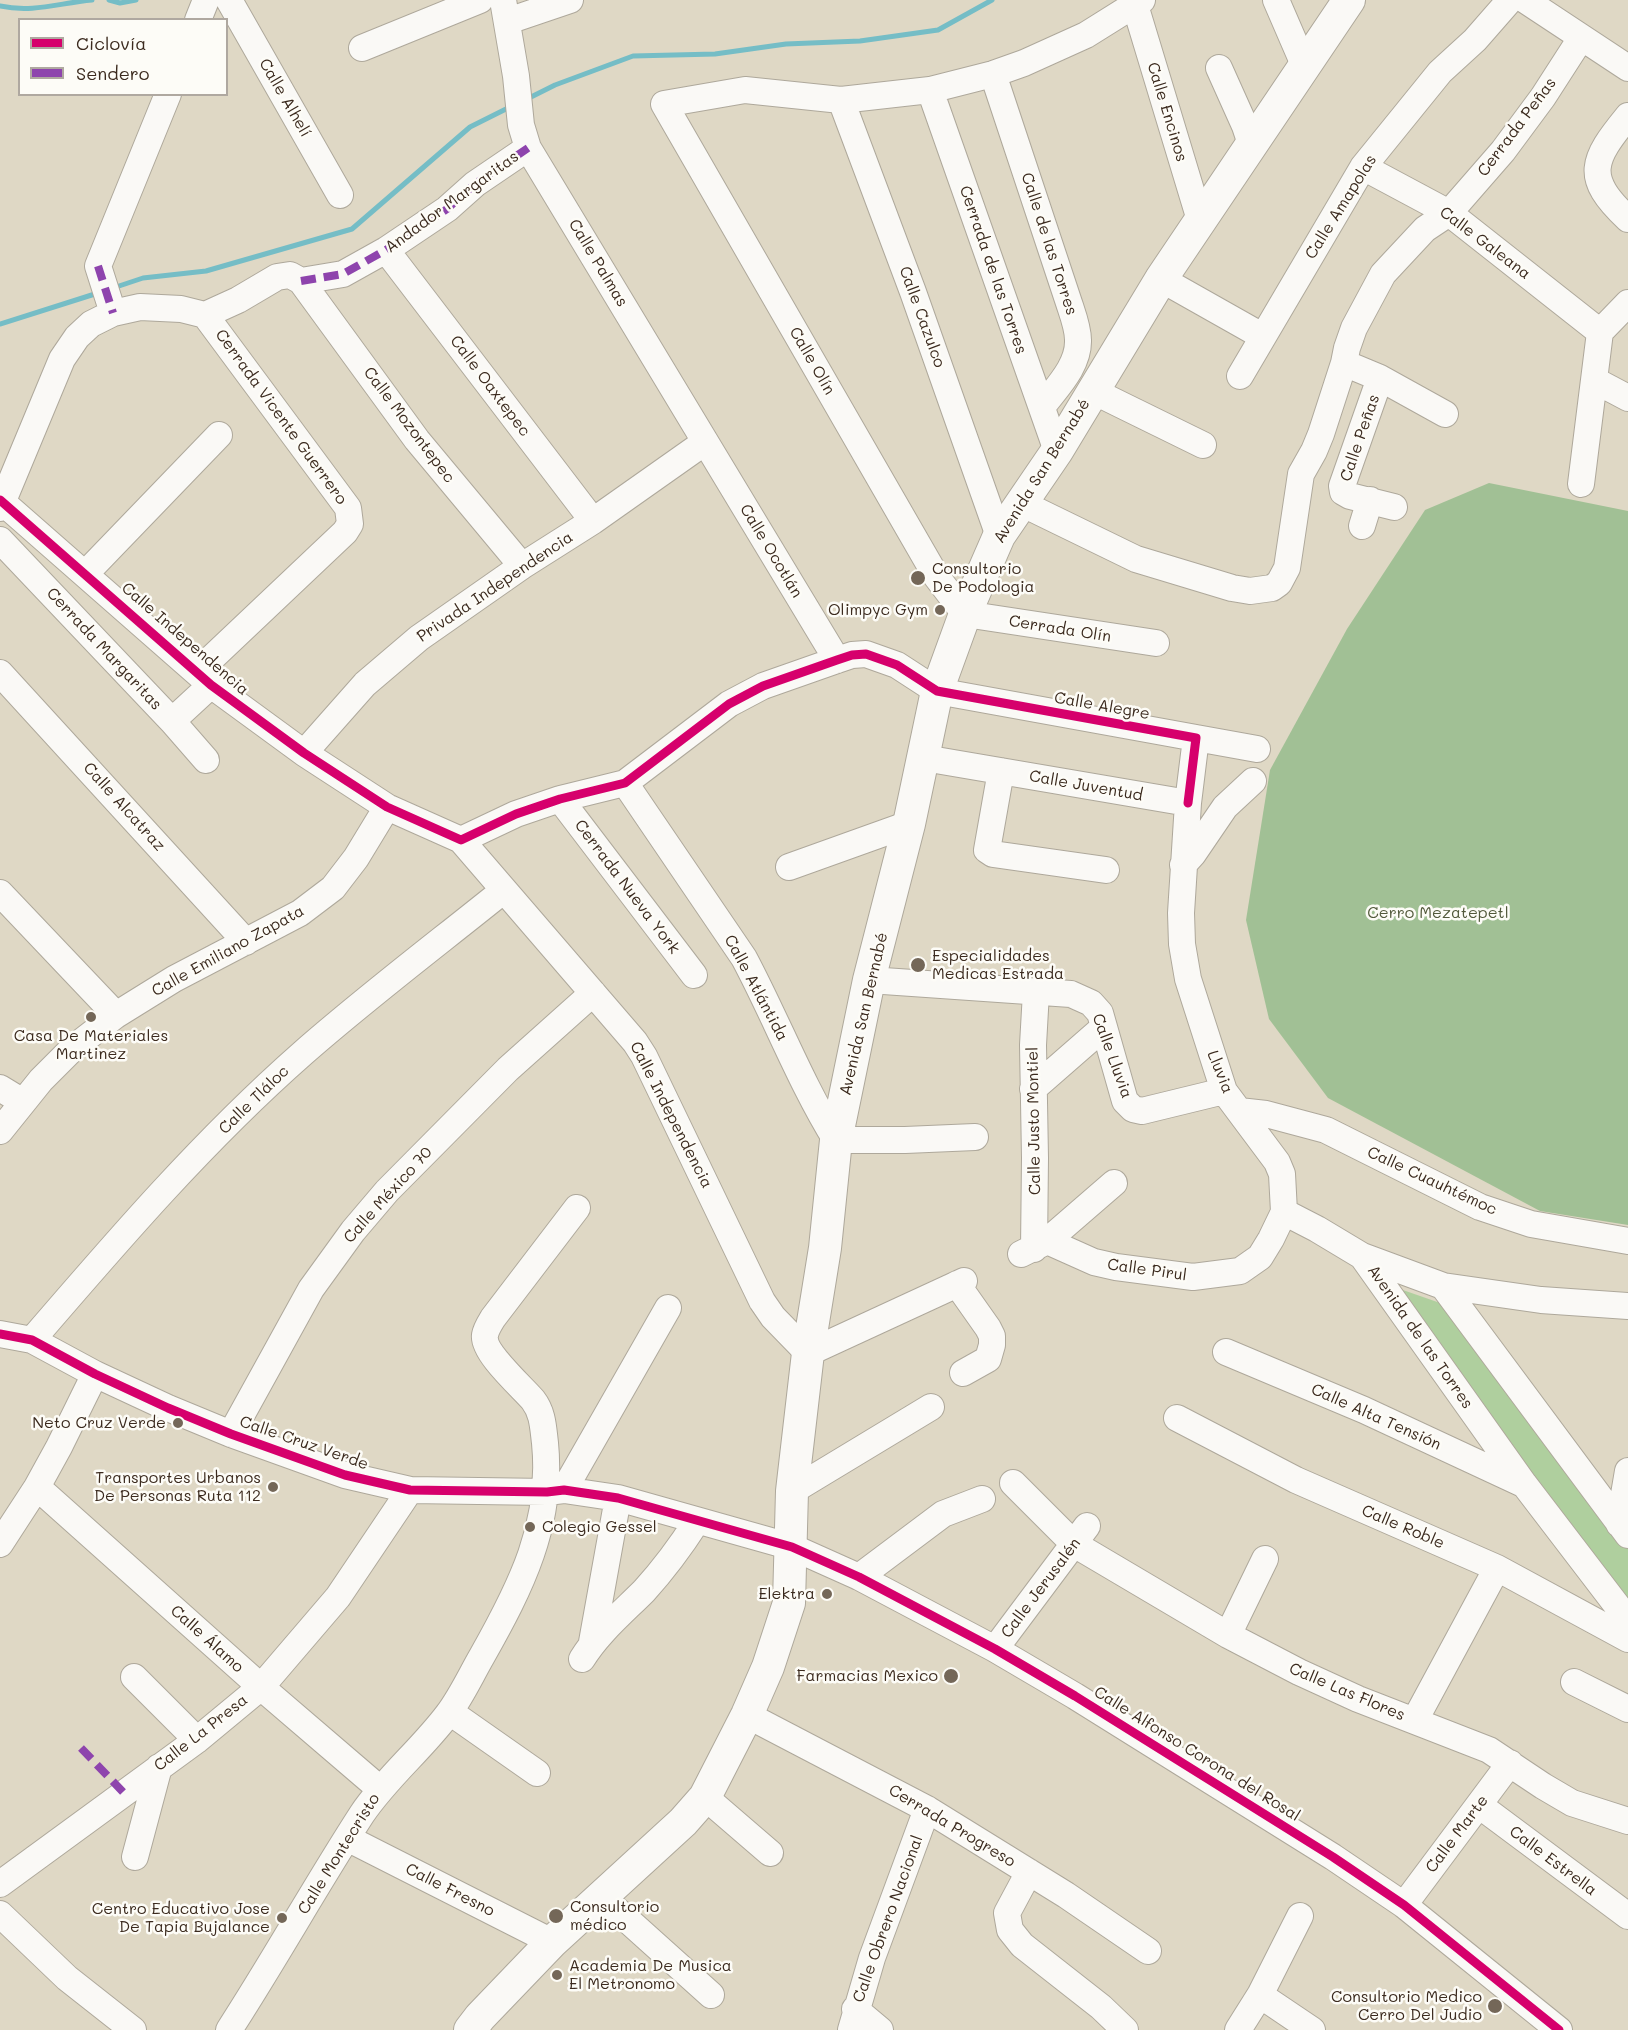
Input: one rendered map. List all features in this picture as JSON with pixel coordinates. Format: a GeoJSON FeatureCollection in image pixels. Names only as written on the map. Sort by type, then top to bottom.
{"type":"FeatureCollection","features":[{"type":"Feature","properties":{"kind":"main road","name":"Avenida San Bernabé"},"geometry":{"type":"LineString","coordinates":[[482,2026],[552,1942],[683,1822],[705,1797],[747,1715],[768,1667],[789,1604],[792,1491],[808,1353],[825,1248],[836,1140],[869,980],[909,824],[937,691],[965,614],[999,536],[1057,451],[1161,279],[1349,0]]}},
{"type":"Feature","properties":{"kind":"street"},"geometry":{"type":"LineString","coordinates":[[199,18],[206,0]]}},
{"type":"Feature","properties":{"kind":"street","name":"Calle Alhelí"},"geometry":{"type":"LineString","coordinates":[[229,0],[340,195]]}},
{"type":"Feature","properties":{"kind":"street"},"geometry":{"type":"LineString","coordinates":[[362,48],[480,0]]}},
{"type":"Feature","properties":{"kind":"street"},"geometry":{"type":"LineString","coordinates":[[506,11],[570,0]]}},
{"type":"Feature","properties":{"kind":"street"},"geometry":{"type":"LineString","coordinates":[[1276,0],[1305,67]]}},
{"type":"Feature","properties":{"kind":"street","name":"Calle Amapolas"},"geometry":{"type":"LineString","coordinates":[[1240,376],[1363,167],[1440,72],[1475,40],[1510,0]]}},
{"type":"Feature","properties":{"kind":"street"},"geometry":{"type":"LineString","coordinates":[[1524,0],[1628,68]]}},
{"type":"Feature","properties":{"kind":"street"},"geometry":{"type":"LineString","coordinates":[[841,100],[930,90],[993,74],[1024,63],[1086,35],[1138,2]]}},
{"type":"Feature","properties":{"kind":"street","name":"Calle Encinos"},"geometry":{"type":"LineString","coordinates":[[1138,2],[1200,220]]}},
{"type":"Feature","properties":{"kind":"street","name":"Calle Palmas"},"geometry":{"type":"LineString","coordinates":[[506,11],[524,136],[705,442]]}},
{"type":"Feature","properties":{"kind":"street","name":"Cerrada Peñas"},"geometry":{"type":"LineString","coordinates":[[1449,213],[1517,133],[1581,38]]}},
{"type":"Feature","properties":{"kind":"street"},"geometry":{"type":"LineString","coordinates":[[1219,68],[1251,144]]}},
{"type":"Feature","properties":{"kind":"street","name":"Calle de las Torres"},"geometry":{"type":"LineString","coordinates":[[993,74],[1072,314],[1078,340],[1070,368],[1042,407]]}},
{"type":"Feature","properties":{"kind":"street","name":"Calle Olín"},"geometry":{"type":"LineString","coordinates":[[841,100],[745,90],[664,104],[936,576],[965,614]]}},
{"type":"Feature","properties":{"kind":"street","name":"Cerrada de las Torres"},"geometry":{"type":"LineString","coordinates":[[930,90],[1057,451]]}},
{"type":"Feature","properties":{"kind":"street"},"geometry":{"type":"LineString","coordinates":[[112,307],[99,269],[167,96]]}},
{"type":"Feature","properties":{"kind":"street","name":"Calle Cazulco"},"geometry":{"type":"LineString","coordinates":[[841,100],[913,292],[999,536]]}},
{"type":"Feature","properties":{"kind":"street"},"geometry":{"type":"LineString","coordinates":[[1620,212],[1601,190],[1598,161],[1608,141],[1628,116]]}},
{"type":"Feature","properties":{"kind":"street","name":"Andador Margaritas"},"geometry":{"type":"LineString","coordinates":[[205,315],[238,300],[277,276],[290,275],[301,281],[343,274],[386,250],[447,209],[524,136]]}},
{"type":"Feature","properties":{"kind":"street","name":"Calle Galeana"},"geometry":{"type":"LineString","coordinates":[[1363,167],[1449,213],[1600,332]]}},
{"type":"Feature","properties":{"kind":"street"},"geometry":{"type":"LineString","coordinates":[[1023,504],[1136,559],[1232,588],[1250,591],[1264,590],[1279,583],[1287,568],[1301,474],[1322,434],[1354,328],[1383,274],[1425,229],[1449,213]]}},
{"type":"Feature","properties":{"kind":"street","name":"Calle Oaxtepec"},"geometry":{"type":"LineString","coordinates":[[386,250],[593,521]]}},
{"type":"Feature","properties":{"kind":"street"},"geometry":{"type":"LineString","coordinates":[[1161,279],[1262,336]]}},
{"type":"Feature","properties":{"kind":"street","name":"Calle Mozontepec"},"geometry":{"type":"LineString","coordinates":[[301,281],[417,440],[522,566]]}},
{"type":"Feature","properties":{"kind":"street"},"geometry":{"type":"LineString","coordinates":[[1581,484],[1600,332],[1628,303]]}},
{"type":"Feature","properties":{"kind":"street"},"geometry":{"type":"LineString","coordinates":[[1,503],[62,359],[77,337],[91,324],[112,307],[181,309],[205,315]]}},
{"type":"Feature","properties":{"kind":"street","name":"Cerrada Vicente Guerrero"},"geometry":{"type":"LineString","coordinates":[[204,679],[345,532],[350,525],[351,516],[348,508],[205,315]]}},
{"type":"Feature","properties":{"kind":"street","name":"Calle Peñas"},"geometry":{"type":"LineString","coordinates":[[1344,363],[1380,378],[1342,486],[1343,492],[1350,496],[1382,503],[1362,526]]}},
{"type":"Feature","properties":{"kind":"street"},"geometry":{"type":"LineString","coordinates":[[1380,378],[1445,414]]}},
{"type":"Feature","properties":{"kind":"street"},"geometry":{"type":"LineString","coordinates":[[1594,380],[1628,398]]}},
{"type":"Feature","properties":{"kind":"street"},"geometry":{"type":"LineString","coordinates":[[1093,390],[1203,445]]}},
{"type":"Feature","properties":{"kind":"street"},"geometry":{"type":"LineString","coordinates":[[86,573],[219,435]]}},
{"type":"Feature","properties":{"kind":"street","name":"Privada Independencia"},"geometry":{"type":"LineString","coordinates":[[304,753],[365,684],[418,638],[522,566],[593,521],[705,442]]}},
{"type":"Feature","properties":{"kind":"street","name":"Calle Ocotlán"},"geometry":{"type":"LineString","coordinates":[[705,442],[837,660]]}},
{"type":"Feature","properties":{"kind":"street","name":"Calle Independencia"},"geometry":{"type":"LineString","coordinates":[[1,503],[86,573],[204,679],[304,753],[387,807]]}},
{"type":"Feature","properties":{"kind":"street","name":"Cerrada Margaritas"},"geometry":{"type":"LineString","coordinates":[[0,540],[172,721],[206,760]]}},
{"type":"Feature","properties":{"kind":"street","name":"Cerrada Olín"},"geometry":{"type":"LineString","coordinates":[[965,614],[1156,643]]}},
{"type":"Feature","properties":{"kind":"street"},"geometry":{"type":"LineString","coordinates":[[387,807],[461,840],[516,814],[625,783],[729,704],[763,686],[852,655],[866,654],[897,665],[937,691]]}},
{"type":"Feature","properties":{"kind":"street","name":"Calle Alcatraz"},"geometry":{"type":"LineString","coordinates":[[0,673],[246,942]]}},
{"type":"Feature","properties":{"kind":"street"},"geometry":{"type":"LineString","coordinates":[[172,721],[204,679]]}},
{"type":"Feature","properties":{"kind":"street","name":"Calle Alegre"},"geometry":{"type":"LineString","coordinates":[[937,691],[1257,749]]}},
{"type":"Feature","properties":{"kind":"street"},"geometry":{"type":"LineString","coordinates":[[1183,865],[1196,738]]}},
{"type":"Feature","properties":{"kind":"street","name":"Calle Juventud"},"geometry":{"type":"LineString","coordinates":[[924,758],[1188,803]]}},
{"type":"Feature","properties":{"kind":"street"},"geometry":{"type":"LineString","coordinates":[[1001,771],[987,850],[993,854],[1107,870]]}},
{"type":"Feature","properties":{"kind":"street"},"geometry":{"type":"LineString","coordinates":[[1183,865],[1225,807],[1252,781]]}},
{"type":"Feature","properties":{"kind":"street","name":"Calle Atlántida"},"geometry":{"type":"LineString","coordinates":[[625,783],[744,957],[810,1096],[836,1140]]}},
{"type":"Feature","properties":{"kind":"street","name":"Cerrada Nueva York"},"geometry":{"type":"LineString","coordinates":[[560,800],[694,975]]}},
{"type":"Feature","properties":{"kind":"street","name":"Calle Emiliano Zapata"},"geometry":{"type":"LineString","coordinates":[[0,1131],[23,1102],[72,1049],[116,1015],[174,979],[300,913],[333,888],[356,858],[387,807]]}},
{"type":"Feature","properties":{"kind":"street"},"geometry":{"type":"LineString","coordinates":[[789,867],[909,824]]}},
{"type":"Feature","properties":{"kind":"street","name":"Calle Independencia"},"geometry":{"type":"LineString","coordinates":[[461,840],[624,1028],[644,1056],[762,1301],[773,1317],[808,1353]]}},
{"type":"Feature","properties":{"kind":"street","name":"Lluvia"},"geometry":{"type":"LineString","coordinates":[[1183,865],[1182,944],[1188,980],[1232,1101],[1276,1162],[1282,1174],[1284,1212]]}},
{"type":"Feature","properties":{"kind":"street","name":"Calle Tláloc"},"geometry":{"type":"LineString","coordinates":[[32,1340],[151,1203],[226,1125],[303,1053],[504,890]]}},
{"type":"Feature","properties":{"kind":"street"},"geometry":{"type":"LineString","coordinates":[[0,893],[116,1015]]}},
{"type":"Feature","properties":{"kind":"street"},"geometry":{"type":"LineString","coordinates":[[869,980],[1036,992]]}},
{"type":"Feature","properties":{"kind":"street","name":"Calle Lluvia"},"geometry":{"type":"LineString","coordinates":[[1036,992],[1071,994],[1091,1003],[1100,1013],[1125,1101],[1133,1109],[1142,1111],[1232,1101]]}},
{"type":"Feature","properties":{"kind":"street","name":"Calle Justo Montiel"},"geometry":{"type":"LineString","coordinates":[[1034,1248],[1033,1045],[1036,992]]}},
{"type":"Feature","properties":{"kind":"street","name":"Calle México 70"},"geometry":{"type":"LineString","coordinates":[[231,1434],[311,1289],[353,1231],[387,1191],[508,1069],[593,993]]}},
{"type":"Feature","properties":{"kind":"street"},"geometry":{"type":"LineString","coordinates":[[1033,1089],[1104,1027]]}},
{"type":"Feature","properties":{"kind":"street"},"geometry":{"type":"LineString","coordinates":[[0,1088],[23,1102]]}},
{"type":"Feature","properties":{"kind":"street","name":"Calle Cuauhtémoc"},"geometry":{"type":"LineString","coordinates":[[1232,1101],[1266,1114],[1326,1130],[1480,1207],[1531,1224],[1628,1241]]}},
{"type":"Feature","properties":{"kind":"street"},"geometry":{"type":"LineString","coordinates":[[836,1140],[975,1137]]}},
{"type":"Feature","properties":{"kind":"street"},"geometry":{"type":"LineString","coordinates":[[1034,1248],[1114,1183]]}},
{"type":"Feature","properties":{"kind":"street"},"geometry":{"type":"LineString","coordinates":[[556,1491],[547,1460],[541,1413],[533,1400],[492,1354],[485,1343],[485,1333],[493,1318],[577,1208]]}},
{"type":"Feature","properties":{"kind":"street"},"geometry":{"type":"LineString","coordinates":[[1284,1212],[1362,1256]]}},
{"type":"Feature","properties":{"kind":"street","name":"Calle Pirul"},"geometry":{"type":"LineString","coordinates":[[1034,1248],[1116,1267],[1193,1277],[1239,1271],[1260,1257],[1284,1212]]}},
{"type":"Feature","properties":{"kind":"street","name":"Avenida de las Torres"},"geometry":{"type":"LineString","coordinates":[[1362,1256],[1443,1286],[1541,1300],[1628,1306]]}},
{"type":"Feature","properties":{"kind":"street","name":"Avenida de las Torres"},"geometry":{"type":"LineString","coordinates":[[1362,1256],[1524,1484],[1628,1620]]}},
{"type":"Feature","properties":{"kind":"street"},"geometry":{"type":"LineString","coordinates":[[808,1353],[960,1283],[992,1336],[988,1359],[963,1373]]}},
{"type":"Feature","properties":{"kind":"street"},"geometry":{"type":"LineString","coordinates":[[1443,1286],[1624,1529]]}},
{"type":"Feature","properties":{"kind":"street"},"geometry":{"type":"LineString","coordinates":[[556,1491],[668,1308]]}},
{"type":"Feature","properties":{"kind":"street","name":"Calle Cruz Verde"},"geometry":{"type":"LineString","coordinates":[[0,1334],[32,1340],[95,1374],[231,1434],[345,1475],[410,1490],[556,1491],[618,1498],[792,1547]]}},
{"type":"Feature","properties":{"kind":"street","name":"Calle Alta Tensión"},"geometry":{"type":"LineString","coordinates":[[1226,1352],[1364,1410],[1524,1484]]}},
{"type":"Feature","properties":{"kind":"street"},"geometry":{"type":"LineString","coordinates":[[0,1544],[59,1448],[95,1374]]}},
{"type":"Feature","properties":{"kind":"street"},"geometry":{"type":"LineString","coordinates":[[792,1491],[931,1407]]}},
{"type":"Feature","properties":{"kind":"street","name":"Calle Roble"},"geometry":{"type":"LineString","coordinates":[[1177,1418],[1296,1480],[1497,1568],[1628,1639]]}},
{"type":"Feature","properties":{"kind":"street"},"geometry":{"type":"LineString","coordinates":[[1624,1529],[1628,1472]]}},
{"type":"Feature","properties":{"kind":"street","name":"Calle Las Flores"},"geometry":{"type":"LineString","coordinates":[[1013,1483],[1081,1535],[1228,1635],[1299,1672],[1358,1699],[1489,1750],[1572,1803],[1628,1821]]}},
{"type":"Feature","properties":{"kind":"street","name":"Calle Álamo"},"geometry":{"type":"LineString","coordinates":[[37,1487],[261,1687],[380,1789]]}},
{"type":"Feature","properties":{"kind":"street","name":"Calle La Presa"},"geometry":{"type":"LineString","coordinates":[[0,1884],[197,1740],[261,1687],[338,1598],[410,1490]]}},
{"type":"Feature","properties":{"kind":"street","name":"Calle Montecristo"},"geometry":{"type":"LineString","coordinates":[[229,2030],[380,1789],[426,1742],[450,1712],[517,1591],[556,1491]]}},
{"type":"Feature","properties":{"kind":"street"},"geometry":{"type":"LineString","coordinates":[[618,1498],[587,1651],[656,1577],[697,1521]]}},
{"type":"Feature","properties":{"kind":"street"},"geometry":{"type":"LineString","coordinates":[[859,1577],[943,1514],[982,1499]]}},
{"type":"Feature","properties":{"kind":"street","name":"Calle Jerusalén"},"geometry":{"type":"LineString","coordinates":[[995,1649],[1081,1535]]}},
{"type":"Feature","properties":{"kind":"street","name":"Calle Alfonso Corona del Rosal"},"geometry":{"type":"LineString","coordinates":[[792,1547],[859,1577],[995,1649],[1334,1857],[1404,1905],[1559,2030]]}},
{"type":"Feature","properties":{"kind":"street"},"geometry":{"type":"LineString","coordinates":[[1228,1635],[1265,1559]]}},
{"type":"Feature","properties":{"kind":"street"},"geometry":{"type":"LineString","coordinates":[[1415,1720],[1497,1568]]}},
{"type":"Feature","properties":{"kind":"street"},"geometry":{"type":"LineString","coordinates":[[134,1677],[197,1740]]}},
{"type":"Feature","properties":{"kind":"street"},"geometry":{"type":"LineString","coordinates":[[1574,1682],[1628,1709]]}},
{"type":"Feature","properties":{"kind":"street"},"geometry":{"type":"LineString","coordinates":[[450,1712],[537,1773]]}},
{"type":"Feature","properties":{"kind":"street","name":"Cerrada Progreso"},"geometry":{"type":"LineString","coordinates":[[747,1715],[927,1809],[1029,1872],[1148,1951]]}},
{"type":"Feature","properties":{"kind":"street","name":"Calle Marte"},"geometry":{"type":"LineString","coordinates":[[1404,1905],[1510,1763]]}},
{"type":"Feature","properties":{"kind":"street"},"geometry":{"type":"LineString","coordinates":[[135,1857],[159,1767]]}},
{"type":"Feature","properties":{"kind":"street"},"geometry":{"type":"LineString","coordinates":[[705,1797],[770,1853]]}},
{"type":"Feature","properties":{"kind":"street","name":"Calle Estrella"},"geometry":{"type":"LineString","coordinates":[[1479,1805],[1628,1916]]}},
{"type":"Feature","properties":{"kind":"street","name":"Calle Obrero Nacional"},"geometry":{"type":"LineString","coordinates":[[853,2020],[872,1958],[927,1809]]}},
{"type":"Feature","properties":{"kind":"street","name":"Calle Fresno"},"geometry":{"type":"LineString","coordinates":[[348,1838],[552,1942]]}},
{"type":"Feature","properties":{"kind":"street"},"geometry":{"type":"LineString","coordinates":[[1029,1872],[1007,1913],[1010,1930],[1022,1945],[1101,2007],[1125,2030]]}},
{"type":"Feature","properties":{"kind":"street"},"geometry":{"type":"LineString","coordinates":[[602,1897],[711,1995]]}},
{"type":"Feature","properties":{"kind":"street"},"geometry":{"type":"LineString","coordinates":[[0,1914],[67,1978],[133,2030]]}},
{"type":"Feature","properties":{"kind":"street"},"geometry":{"type":"LineString","coordinates":[[1238,2030],[1260,1995],[1300,1916]]}},
{"type":"Feature","properties":{"kind":"street"},"geometry":{"type":"LineString","coordinates":[[1260,1995],[1312,2030]]}},
{"type":"Feature","properties":{"kind":"street"},"geometry":{"type":"LineString","coordinates":[[853,2020],[880,2030]]}},
{"type":"Feature","properties":{"kind":"green space","name":"Cerro Mezatepetl"},"geometry":{"type":"Polygon","coordinates":[[[1489,483],[1628,511],[1628,1225],[1540,1211],[1328,1098],[1269,1019],[1246,920],[1270,770],[1347,629],[1425,510],[1489,483]]]}},
{"type":"Feature","properties":{"kind":"green space"},"geometry":{"type":"Polygon","coordinates":[[[1377,1281],[1443,1304],[1628,1544],[1628,1606],[1377,1281]]]}},
{"type":"Feature","properties":{"kind":"waterway"},"geometry":{"type":"LineString","coordinates":[[0,6],[35,8],[92,0]]}},
{"type":"Feature","properties":{"kind":"waterway"},"geometry":{"type":"LineString","coordinates":[[109,0],[120,3],[136,0]]}},
{"type":"Feature","properties":{"kind":"waterway"},"geometry":{"type":"LineString","coordinates":[[525,100],[555,85],[633,56],[715,54],[786,44],[860,41],[938,30],[992,0]]}},
{"type":"Feature","properties":{"kind":"waterway"},"geometry":{"type":"LineString","coordinates":[[113,288],[143,278],[206,271],[352,229],[470,127],[512,106]]}},
{"type":"Feature","properties":{"kind":"waterway"},"geometry":{"type":"LineString","coordinates":[[0,324],[98,293]]}},
{"type":"Feature","properties":{"kind":"marked path"},"geometry":{"type":"LineString","coordinates":[[301,281],[343,274],[386,250],[447,209],[475,184],[528,148]]}},
{"type":"Feature","properties":{"kind":"marked path"},"geometry":{"type":"LineString","coordinates":[[98,266],[113,313]]}},
{"type":"Feature","properties":{"kind":"marked path"},"geometry":{"type":"LineString","coordinates":[[81,1748],[123,1792]]}},
{"type":"Feature","properties":{"kind":"cycle path"},"geometry":{"type":"LineString","coordinates":[[0,500],[211,685],[304,753],[387,807],[461,840],[516,814],[560,799],[625,783],[729,704],[763,686],[852,655],[866,654],[897,665],[937,691],[1196,738],[1188,803]]}},
{"type":"Feature","properties":{"kind":"cycle path"},"geometry":{"type":"LineString","coordinates":[[0,1334],[32,1340],[95,1374],[168,1408],[231,1434],[345,1475],[410,1490],[547,1492],[564,1490],[618,1498],[792,1547],[859,1577],[995,1649],[1075,1696],[1333,1857],[1404,1905],[1559,2030]]}},
{"type":"Feature","properties":{"kind":"place","name":"Consultorio De Podologia"},"geometry":{"type":"Point","coordinates":[918,578]}},
{"type":"Feature","properties":{"kind":"place","name":"Olimpyc Gym"},"geometry":{"type":"Point","coordinates":[940,610]}},
{"type":"Feature","properties":{"kind":"place","name":"Especialidades Medicas Estrada"},"geometry":{"type":"Point","coordinates":[918,965]}},
{"type":"Feature","properties":{"kind":"place","name":"Casa De Materiales Martinez"},"geometry":{"type":"Point","coordinates":[91,1017]}},
{"type":"Feature","properties":{"kind":"place","name":"Neto Cruz Verde"},"geometry":{"type":"Point","coordinates":[178,1423]}},
{"type":"Feature","properties":{"kind":"place","name":"Transportes Urbanos De Personas Ruta 112"},"geometry":{"type":"Point","coordinates":[273,1487]}},
{"type":"Feature","properties":{"kind":"place","name":"Colegio Gessel"},"geometry":{"type":"Point","coordinates":[530,1527]}},
{"type":"Feature","properties":{"kind":"place","name":"Elektra"},"geometry":{"type":"Point","coordinates":[827,1594]}},
{"type":"Feature","properties":{"kind":"place","name":"Farmacias Mexico"},"geometry":{"type":"Point","coordinates":[951,1676]}},
{"type":"Feature","properties":{"kind":"place","name":"Consultorio médico"},"geometry":{"type":"Point","coordinates":[556,1916]}},
{"type":"Feature","properties":{"kind":"place","name":"Centro Educativo Jose De Tapia Bujalance"},"geometry":{"type":"Point","coordinates":[282,1918]}},
{"type":"Feature","properties":{"kind":"place","name":"Academia De Musica El Metronomo"},"geometry":{"type":"Point","coordinates":[557,1975]}},
{"type":"Feature","properties":{"kind":"place","name":"Consultorio Medico Cerro Del Judio"},"geometry":{"type":"Point","coordinates":[1495,2006]}}]}
